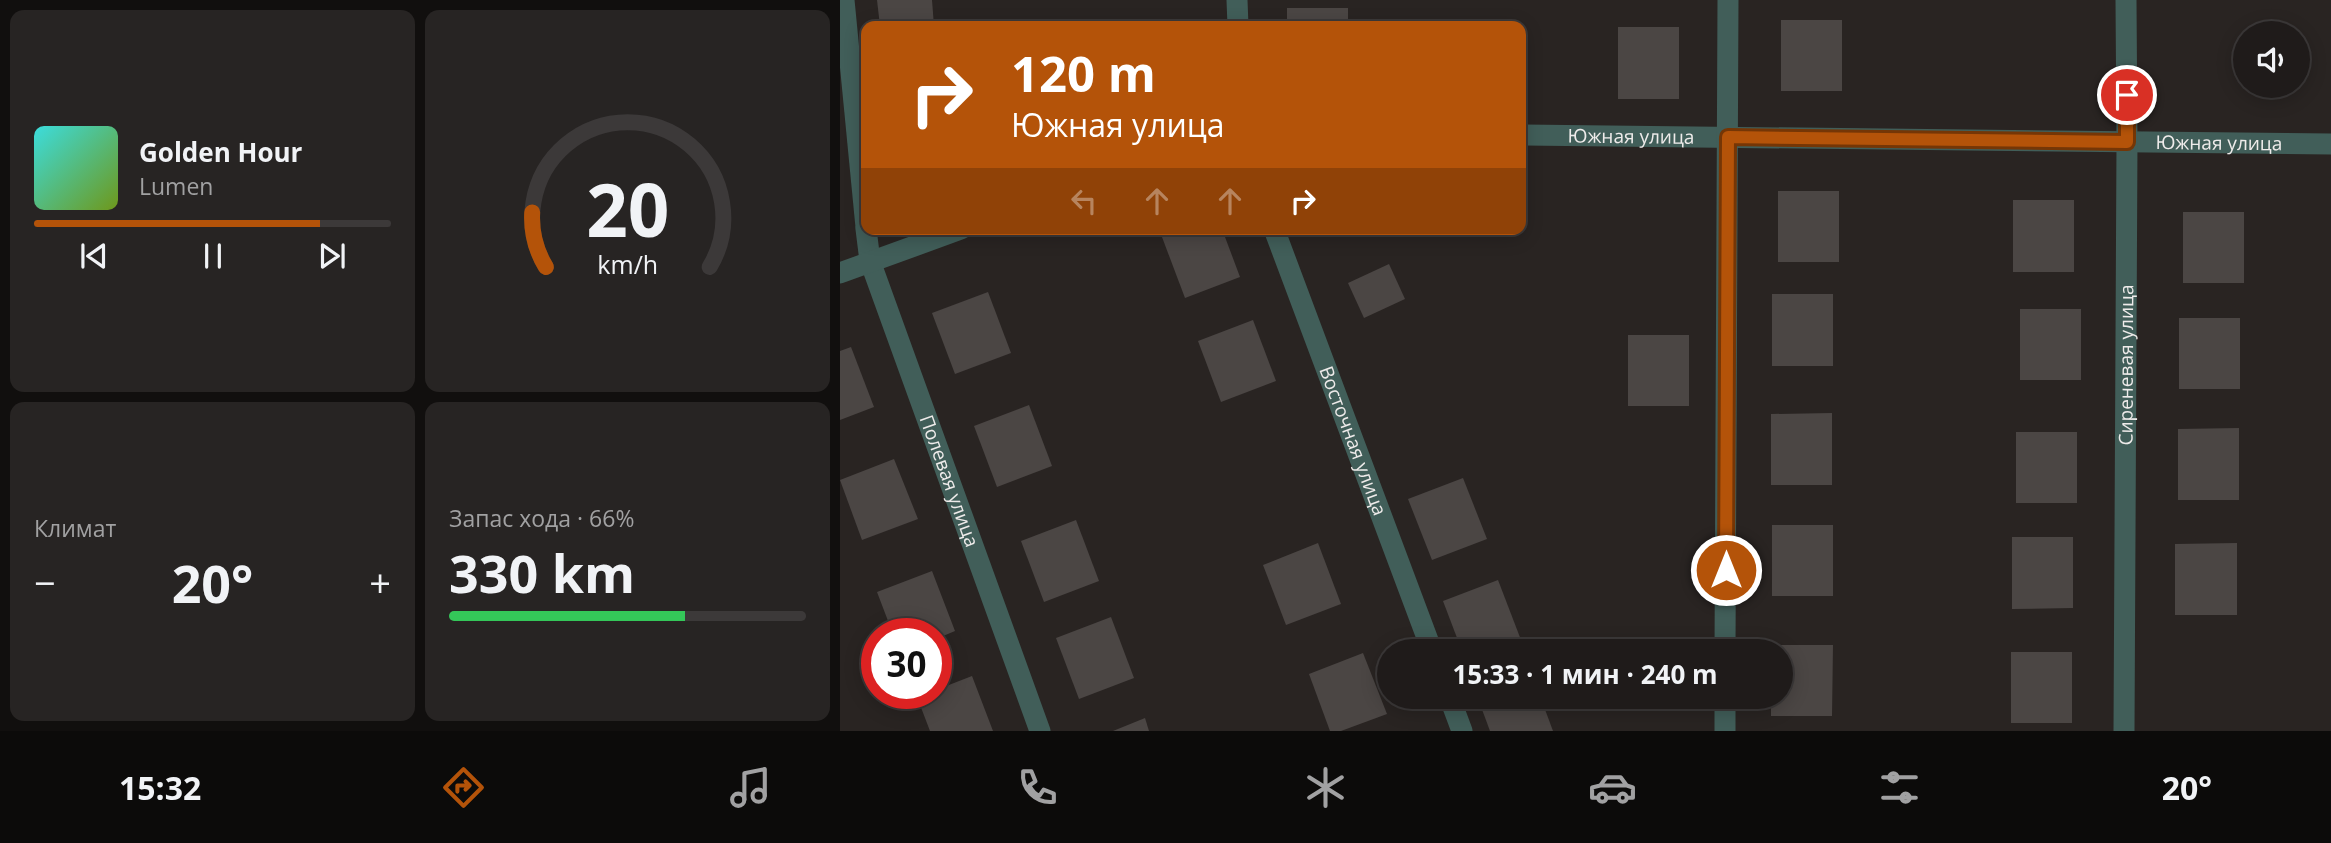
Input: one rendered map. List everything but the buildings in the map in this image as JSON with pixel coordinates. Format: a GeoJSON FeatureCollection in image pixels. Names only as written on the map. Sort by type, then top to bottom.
{"type":"FeatureCollection","features":[{"type":"Feature","properties":{"kind":"street","name":"Полевая улица"},"geometry":{"type":"LineString","coordinates":[[844,0],[861,176]]}},
{"type":"Feature","properties":{"kind":"street"},"geometry":{"type":"LineString","coordinates":[[1237,0],[1238,21]]}},
{"type":"Feature","properties":{"kind":"street"},"geometry":{"type":"LineString","coordinates":[[1725,639],[1728,0]]}},
{"type":"Feature","properties":{"kind":"street","name":"Сиреневая улица"},"geometry":{"type":"LineString","coordinates":[[2124,731],[2126,0]]}},
{"type":"Feature","properties":{"kind":"street","name":"Южная улица"},"geometry":{"type":"LineString","coordinates":[[1526,135],[2331,144]]}},
{"type":"Feature","properties":{"kind":"street","name":"Полевая улица"},"geometry":{"type":"LineString","coordinates":[[867,235],[870,261],[1040,731]]}},
{"type":"Feature","properties":{"kind":"street"},"geometry":{"type":"LineString","coordinates":[[840,272],[944,235]]}},
{"type":"Feature","properties":{"kind":"street","name":"Восточная улица"},"geometry":{"type":"LineString","coordinates":[[1276,235],[1428,639]]}},
{"type":"Feature","properties":{"kind":"street"},"geometry":{"type":"LineString","coordinates":[[1454,709],[1462,731]]}},
{"type":"Feature","properties":{"kind":"street"},"geometry":{"type":"LineString","coordinates":[[1725,709],[1725,731]]}},
{"type":"Feature","properties":{"kind":"route"},"geometry":{"type":"LineString","coordinates":[[1726,570],[1728,137],[2127,142],[2127,95]]}}]}
